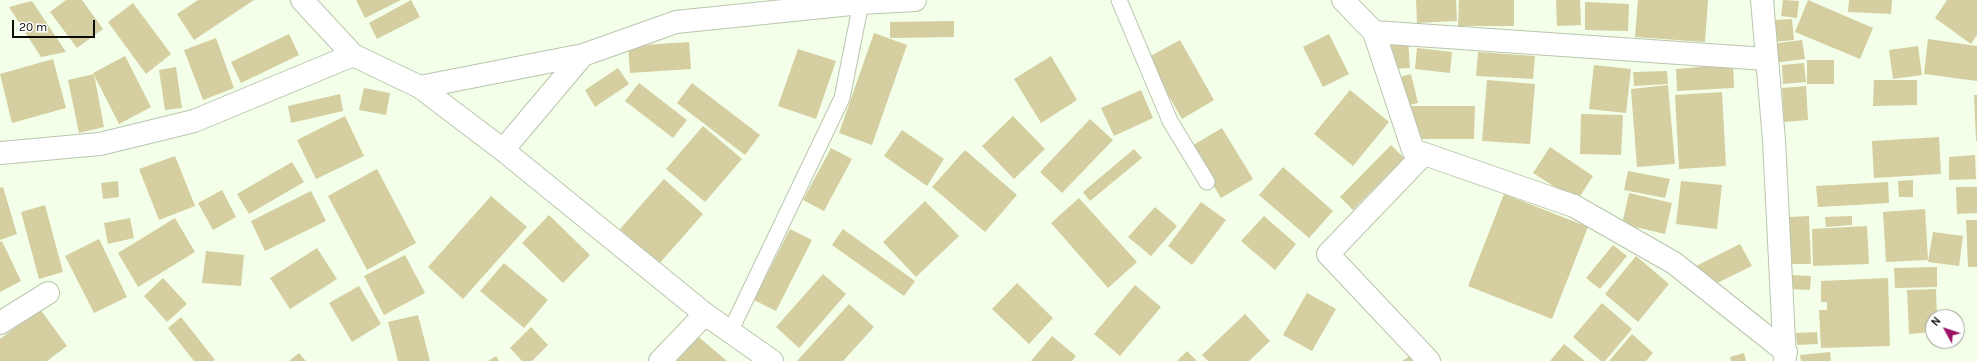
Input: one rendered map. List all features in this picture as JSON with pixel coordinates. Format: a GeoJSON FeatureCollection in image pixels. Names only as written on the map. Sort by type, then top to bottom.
{"type":"FeatureCollection","features":[{"type":"Feature","properties":{"kind":"street"},"geometry":{"type":"LineString","coordinates":[[302,0],[353,55],[420,87],[503,150],[705,314],[772,361]]}},
{"type":"Feature","properties":{"kind":"street"},"geometry":{"type":"LineString","coordinates":[[420,87],[583,54],[676,22],[861,3],[915,0]]}},
{"type":"Feature","properties":{"kind":"street"},"geometry":{"type":"LineString","coordinates":[[1343,0],[1374,32],[1412,150],[1574,206],[1674,263],[1785,356]]}},
{"type":"Feature","properties":{"kind":"street"},"geometry":{"type":"LineString","coordinates":[[1762,0],[1774,140],[1785,356]]}},
{"type":"Feature","properties":{"kind":"street"},"geometry":{"type":"LineString","coordinates":[[1374,32],[1766,59]]}},
{"type":"Feature","properties":{"kind":"street"},"geometry":{"type":"LineString","coordinates":[[503,150],[583,54]]}},
{"type":"Feature","properties":{"kind":"street"},"geometry":{"type":"LineString","coordinates":[[0,153],[100,144],[194,121],[353,55]]}},
{"type":"Feature","properties":{"kind":"street"},"geometry":{"type":"LineString","coordinates":[[1424,154],[1328,254],[1429,361]]}},
{"type":"Feature","properties":{"kind":"street"},"geometry":{"type":"LineString","coordinates":[[0,323],[48,293]]}},
{"type":"Feature","properties":{"kind":"street"},"geometry":{"type":"LineString","coordinates":[[660,361],[705,314]]}},
{"type":"Feature","properties":{"kind":"lane"},"geometry":{"type":"LineString","coordinates":[[1119,0],[1170,121],[1207,182]]}},
{"type":"Feature","properties":{"kind":"lane"},"geometry":{"type":"LineString","coordinates":[[730,332],[842,98],[861,3]]}},
{"type":"Feature","properties":{"kind":"building"},"geometry":{"type":"Polygon","coordinates":[[[66,0],[82,0],[103,29],[77,48],[50,12],[66,0]]]}},
{"type":"Feature","properties":{"kind":"building"},"geometry":{"type":"Polygon","coordinates":[[[198,0],[254,0],[194,40],[177,14],[198,0]]]}},
{"type":"Feature","properties":{"kind":"building"},"geometry":{"type":"Polygon","coordinates":[[[356,0],[401,0],[365,18],[356,0]]]}},
{"type":"Feature","properties":{"kind":"building"},"geometry":{"type":"Polygon","coordinates":[[[411,0],[420,17],[377,39],[369,23],[411,0]]]}},
{"type":"Feature","properties":{"kind":"building"},"geometry":{"type":"Polygon","coordinates":[[[1416,0],[1456,0],[1457,21],[1417,23],[1416,0]]]}},
{"type":"Feature","properties":{"kind":"building"},"geometry":{"type":"Polygon","coordinates":[[[1459,0],[1514,0],[1514,26],[1458,26],[1459,0]]]}},
{"type":"Feature","properties":{"kind":"building"},"geometry":{"type":"Polygon","coordinates":[[[1556,0],[1580,0],[1581,25],[1557,26],[1556,0]]]}},
{"type":"Feature","properties":{"kind":"building"},"geometry":{"type":"Polygon","coordinates":[[[1638,0],[1708,0],[1705,42],[1635,37],[1638,0]]]}},
{"type":"Feature","properties":{"kind":"building"},"geometry":{"type":"Polygon","coordinates":[[[1783,0],[1799,1],[1797,18],[1781,16],[1783,0]]]}},
{"type":"Feature","properties":{"kind":"building"},"geometry":{"type":"Polygon","coordinates":[[[1808,0],[1873,28],[1860,59],[1795,32],[1808,0]]]}},
{"type":"Feature","properties":{"kind":"building"},"geometry":{"type":"Polygon","coordinates":[[[1849,0],[1892,0],[1891,14],[1848,12],[1849,0]]]}},
{"type":"Feature","properties":{"kind":"building"},"geometry":{"type":"Polygon","coordinates":[[[1947,0],[1977,0],[1977,35],[1971,44],[1935,18],[1947,0]]]}},
{"type":"Feature","properties":{"kind":"building"},"geometry":{"type":"Polygon","coordinates":[[[32,1],[66,52],[41,57],[9,7],[32,1]]]}},
{"type":"Feature","properties":{"kind":"building"},"geometry":{"type":"Polygon","coordinates":[[[1585,2],[1629,4],[1628,31],[1585,30],[1585,2]]]}},
{"type":"Feature","properties":{"kind":"building"},"geometry":{"type":"Polygon","coordinates":[[[133,3],[171,54],[146,74],[108,22],[133,3]]]}},
{"type":"Feature","properties":{"kind":"building"},"geometry":{"type":"Polygon","coordinates":[[[1792,19],[1794,40],[1774,42],[1772,20],[1792,19]]]}},
{"type":"Feature","properties":{"kind":"building"},"geometry":{"type":"Polygon","coordinates":[[[954,21],[954,37],[890,38],[890,22],[954,21]]]}},
{"type":"Feature","properties":{"kind":"building"},"geometry":{"type":"Polygon","coordinates":[[[874,33],[907,45],[872,145],[839,133],[874,33]]]}},
{"type":"Feature","properties":{"kind":"building"},"geometry":{"type":"Polygon","coordinates":[[[289,34],[299,55],[241,83],[231,62],[289,34]]]}},
{"type":"Feature","properties":{"kind":"building"},"geometry":{"type":"Polygon","coordinates":[[[1329,34],[1349,74],[1323,87],[1303,47],[1329,34]]]}},
{"type":"Feature","properties":{"kind":"building"},"geometry":{"type":"Polygon","coordinates":[[[216,38],[234,88],[203,100],[184,50],[216,38]]]}},
{"type":"Feature","properties":{"kind":"building"},"geometry":{"type":"Polygon","coordinates":[[[1408,39],[1410,68],[1391,69],[1389,40],[1408,39]]]}},
{"type":"Feature","properties":{"kind":"building"},"geometry":{"type":"Polygon","coordinates":[[[1928,39],[1977,46],[1977,81],[1924,74],[1928,39]]]}},
{"type":"Feature","properties":{"kind":"building"},"geometry":{"type":"Polygon","coordinates":[[[1180,40],[1214,100],[1182,119],[1147,58],[1180,40]]]}},
{"type":"Feature","properties":{"kind":"building"},"geometry":{"type":"Polygon","coordinates":[[[1802,40],[1805,59],[1773,63],[1770,44],[1802,40]]]}},
{"type":"Feature","properties":{"kind":"building"},"geometry":{"type":"Polygon","coordinates":[[[689,42],[691,69],[630,73],[628,46],[689,42]]]}},
{"type":"Feature","properties":{"kind":"building"},"geometry":{"type":"Polygon","coordinates":[[[1918,46],[1922,75],[1893,79],[1889,50],[1918,46]]]}},
{"type":"Feature","properties":{"kind":"building"},"geometry":{"type":"Polygon","coordinates":[[[1417,48],[1452,52],[1450,73],[1415,69],[1417,48]]]}},
{"type":"Feature","properties":{"kind":"building"},"geometry":{"type":"Polygon","coordinates":[[[798,49],[836,61],[816,119],[778,106],[798,49]]]}},
{"type":"Feature","properties":{"kind":"building"},"geometry":{"type":"Polygon","coordinates":[[[1478,52],[1535,56],[1533,79],[1476,76],[1478,52]]]}},
{"type":"Feature","properties":{"kind":"building"},"geometry":{"type":"Polygon","coordinates":[[[125,56],[151,107],[119,124],[93,73],[125,56]]]}},
{"type":"Feature","properties":{"kind":"building"},"geometry":{"type":"Polygon","coordinates":[[[1051,56],[1077,100],[1041,123],[1014,79],[1051,56]]]}},
{"type":"Feature","properties":{"kind":"building"},"geometry":{"type":"Polygon","coordinates":[[[53,59],[66,108],[12,123],[0,74],[53,59]]]}},
{"type":"Feature","properties":{"kind":"building"},"geometry":{"type":"Polygon","coordinates":[[[1807,60],[1834,60],[1834,84],[1807,84],[1807,60]]]}},
{"type":"Feature","properties":{"kind":"building"},"geometry":{"type":"Polygon","coordinates":[[[1804,63],[1806,82],[1783,84],[1782,65],[1804,63]]]}},
{"type":"Feature","properties":{"kind":"building"},"geometry":{"type":"Polygon","coordinates":[[[1733,64],[1734,88],[1677,91],[1676,69],[1733,64]]]}},
{"type":"Feature","properties":{"kind":"building"},"geometry":{"type":"Polygon","coordinates":[[[1594,65],[1631,69],[1626,113],[1589,109],[1594,65]]]}},
{"type":"Feature","properties":{"kind":"building"},"geometry":{"type":"Polygon","coordinates":[[[176,67],[182,108],[165,110],[159,70],[176,67]]]}},
{"type":"Feature","properties":{"kind":"building"},"geometry":{"type":"Polygon","coordinates":[[[618,68],[629,84],[595,107],[585,90],[618,68]]]}},
{"type":"Feature","properties":{"kind":"building"},"geometry":{"type":"Polygon","coordinates":[[[1667,71],[1668,84],[1634,86],[1633,72],[1667,71]]]}},
{"type":"Feature","properties":{"kind":"building"},"geometry":{"type":"Polygon","coordinates":[[[94,74],[104,127],[79,133],[68,80],[94,74]]]}},
{"type":"Feature","properties":{"kind":"building"},"geometry":{"type":"Polygon","coordinates":[[[1411,74],[1418,103],[1400,107],[1392,79],[1411,74]]]}},
{"type":"Feature","properties":{"kind":"building"},"geometry":{"type":"Polygon","coordinates":[[[1487,80],[1535,84],[1530,144],[1482,141],[1487,80]]]}},
{"type":"Feature","properties":{"kind":"building"},"geometry":{"type":"Polygon","coordinates":[[[1874,80],[1917,80],[1917,105],[1873,106],[1874,80]]]}},
{"type":"Feature","properties":{"kind":"building"},"geometry":{"type":"Polygon","coordinates":[[[639,83],[687,120],[673,138],[625,101],[639,83]]]}},
{"type":"Feature","properties":{"kind":"building"},"geometry":{"type":"Polygon","coordinates":[[[692,83],[760,135],[745,155],[677,103],[692,83]]]}},
{"type":"Feature","properties":{"kind":"building"},"geometry":{"type":"Polygon","coordinates":[[[1668,85],[1675,164],[1637,167],[1631,89],[1668,85]]]}},
{"type":"Feature","properties":{"kind":"building"},"geometry":{"type":"Polygon","coordinates":[[[1806,86],[1808,120],[1784,122],[1782,88],[1806,86]]]}},
{"type":"Feature","properties":{"kind":"building"},"geometry":{"type":"Polygon","coordinates":[[[364,88],[390,93],[386,115],[359,110],[364,88]]]}},
{"type":"Feature","properties":{"kind":"building"},"geometry":{"type":"Polygon","coordinates":[[[1141,90],[1153,118],[1114,136],[1101,108],[1141,90]]]}},
{"type":"Feature","properties":{"kind":"building"},"geometry":{"type":"Polygon","coordinates":[[[1350,90],[1389,122],[1353,166],[1314,134],[1350,90]]]}},
{"type":"Feature","properties":{"kind":"building"},"geometry":{"type":"Polygon","coordinates":[[[1722,92],[1726,166],[1679,169],[1675,95],[1722,92]]]}},
{"type":"Feature","properties":{"kind":"building"},"geometry":{"type":"Polygon","coordinates":[[[340,94],[343,111],[291,123],[288,106],[340,94]]]}},
{"type":"Feature","properties":{"kind":"building"},"geometry":{"type":"Polygon","coordinates":[[[1974,95],[1977,95],[1977,141],[1976,141],[1974,95]]]}},
{"type":"Feature","properties":{"kind":"building"},"geometry":{"type":"Polygon","coordinates":[[[1411,106],[1475,106],[1474,139],[1411,139],[1411,106]]]}},
{"type":"Feature","properties":{"kind":"building"},"geometry":{"type":"Polygon","coordinates":[[[1581,114],[1623,115],[1621,155],[1580,154],[1581,114]]]}},
{"type":"Feature","properties":{"kind":"building"},"geometry":{"type":"Polygon","coordinates":[[[345,116],[364,156],[316,179],[297,140],[345,116]]]}},
{"type":"Feature","properties":{"kind":"building"},"geometry":{"type":"Polygon","coordinates":[[[1013,116],[1045,149],[1014,179],[982,146],[1013,116]]]}},
{"type":"Feature","properties":{"kind":"building"},"geometry":{"type":"Polygon","coordinates":[[[1090,119],[1113,140],[1062,193],[1040,172],[1090,119]]]}},
{"type":"Feature","properties":{"kind":"building"},"geometry":{"type":"Polygon","coordinates":[[[703,126],[742,159],[705,202],[666,169],[703,126]]]}},
{"type":"Feature","properties":{"kind":"building"},"geometry":{"type":"Polygon","coordinates":[[[1222,128],[1253,179],[1221,198],[1190,147],[1222,128]]]}},
{"type":"Feature","properties":{"kind":"building"},"geometry":{"type":"Polygon","coordinates":[[[902,130],[944,159],[927,186],[884,156],[902,130]]]}},
{"type":"Feature","properties":{"kind":"building"},"geometry":{"type":"Polygon","coordinates":[[[1939,137],[1941,174],[1874,178],[1872,141],[1939,137]]]}},
{"type":"Feature","properties":{"kind":"building"},"geometry":{"type":"Polygon","coordinates":[[[1391,145],[1404,158],[1353,210],[1340,197],[1391,145]]]}},
{"type":"Feature","properties":{"kind":"building"},"geometry":{"type":"Polygon","coordinates":[[[1550,147],[1593,176],[1577,201],[1533,173],[1550,147]]]}},
{"type":"Feature","properties":{"kind":"building"},"geometry":{"type":"Polygon","coordinates":[[[831,148],[852,159],[824,211],[803,200],[831,148]]]}},
{"type":"Feature","properties":{"kind":"building"},"geometry":{"type":"Polygon","coordinates":[[[1134,149],[1142,158],[1090,201],[1083,192],[1134,149]]]}},
{"type":"Feature","properties":{"kind":"building"},"geometry":{"type":"Polygon","coordinates":[[[965,150],[1017,195],[985,232],[932,187],[965,150]]]}},
{"type":"Feature","properties":{"kind":"building"},"geometry":{"type":"Polygon","coordinates":[[[1975,155],[1976,179],[1949,180],[1949,157],[1975,155]]]}},
{"type":"Feature","properties":{"kind":"building"},"geometry":{"type":"Polygon","coordinates":[[[175,156],[195,206],[159,220],[139,169],[175,156]]]}},
{"type":"Feature","properties":{"kind":"building"},"geometry":{"type":"Polygon","coordinates":[[[292,162],[304,182],[249,214],[237,194],[292,162]]]}},
{"type":"Feature","properties":{"kind":"building"},"geometry":{"type":"Polygon","coordinates":[[[1283,167],[1333,211],[1309,238],[1259,195],[1283,167]]]}},
{"type":"Feature","properties":{"kind":"building"},"geometry":{"type":"Polygon","coordinates":[[[377,169],[416,243],[367,270],[328,196],[377,169]]]}},
{"type":"Feature","properties":{"kind":"building"},"geometry":{"type":"Polygon","coordinates":[[[1628,171],[1670,179],[1665,198],[1624,190],[1628,171]]]}},
{"type":"Feature","properties":{"kind":"building"},"geometry":{"type":"Polygon","coordinates":[[[664,179],[703,214],[659,264],[620,229],[664,179]]]}},
{"type":"Feature","properties":{"kind":"building"},"geometry":{"type":"Polygon","coordinates":[[[1913,180],[1913,197],[1899,197],[1898,181],[1913,180]]]}},
{"type":"Feature","properties":{"kind":"building"},"geometry":{"type":"Polygon","coordinates":[[[118,181],[119,197],[103,199],[101,183],[118,181]]]}},
{"type":"Feature","properties":{"kind":"building"},"geometry":{"type":"Polygon","coordinates":[[[1681,181],[1722,185],[1717,229],[1676,224],[1681,181]]]}},
{"type":"Feature","properties":{"kind":"building"},"geometry":{"type":"Polygon","coordinates":[[[1888,182],[1889,203],[1818,207],[1816,186],[1888,182]]]}},
{"type":"Feature","properties":{"kind":"building"},"geometry":{"type":"Polygon","coordinates":[[[3,187],[17,234],[0,240],[0,188],[3,187]]]}},
{"type":"Feature","properties":{"kind":"building"},"geometry":{"type":"Polygon","coordinates":[[[1956,187],[1977,187],[1977,213],[1957,214],[1956,187]]]}},
{"type":"Feature","properties":{"kind":"building"},"geometry":{"type":"Polygon","coordinates":[[[222,190],[236,217],[213,230],[198,203],[222,190]]]}},
{"type":"Feature","properties":{"kind":"building"},"geometry":{"type":"Polygon","coordinates":[[[311,191],[326,221],[265,251],[251,221],[311,191]]]}},
{"type":"Feature","properties":{"kind":"building"},"geometry":{"type":"Polygon","coordinates":[[[1629,193],[1672,203],[1665,234],[1622,224],[1629,193]]]}},
{"type":"Feature","properties":{"kind":"building"},"geometry":{"type":"Polygon","coordinates":[[[1504,194],[1588,227],[1552,319],[1468,286],[1504,194]]]}},
{"type":"Feature","properties":{"kind":"building"},"geometry":{"type":"Polygon","coordinates":[[[491,196],[527,227],[463,299],[428,267],[491,196]]]}},
{"type":"Feature","properties":{"kind":"building"},"geometry":{"type":"Polygon","coordinates":[[[1079,198],[1137,262],[1108,288],[1051,223],[1079,198]]]}},
{"type":"Feature","properties":{"kind":"building"},"geometry":{"type":"Polygon","coordinates":[[[925,201],[959,236],[916,277],[883,242],[925,201]]]}},
{"type":"Feature","properties":{"kind":"building"},"geometry":{"type":"Polygon","coordinates":[[[1201,202],[1226,220],[1192,265],[1168,246],[1201,202]]]}},
{"type":"Feature","properties":{"kind":"building"},"geometry":{"type":"Polygon","coordinates":[[[45,205],[63,272],[39,279],[21,212],[45,205]]]}},
{"type":"Feature","properties":{"kind":"building"},"geometry":{"type":"Polygon","coordinates":[[[1155,207],[1177,226],[1151,256],[1128,237],[1155,207]]]}},
{"type":"Feature","properties":{"kind":"building"},"geometry":{"type":"Polygon","coordinates":[[[1925,209],[1928,260],[1886,262],[1883,212],[1925,209]]]}},
{"type":"Feature","properties":{"kind":"building"},"geometry":{"type":"Polygon","coordinates":[[[549,215],[590,255],[563,283],[522,243],[549,215]]]}},
{"type":"Feature","properties":{"kind":"building"},"geometry":{"type":"Polygon","coordinates":[[[1264,216],[1296,244],[1275,270],[1241,241],[1264,216]]]}},
{"type":"Feature","properties":{"kind":"building"},"geometry":{"type":"Polygon","coordinates":[[[1809,216],[1811,264],[1790,264],[1789,217],[1809,216]]]}},
{"type":"Feature","properties":{"kind":"building"},"geometry":{"type":"Polygon","coordinates":[[[1852,216],[1852,225],[1826,227],[1825,217],[1852,216]]]}},
{"type":"Feature","properties":{"kind":"building"},"geometry":{"type":"Polygon","coordinates":[[[130,218],[134,238],[108,244],[104,223],[130,218]]]}},
{"type":"Feature","properties":{"kind":"building"},"geometry":{"type":"Polygon","coordinates":[[[175,218],[195,252],[138,287],[118,253],[175,218]]]}},
{"type":"Feature","properties":{"kind":"building"},"geometry":{"type":"Polygon","coordinates":[[[1966,220],[1977,220],[1977,267],[1968,267],[1966,220]]]}},
{"type":"Feature","properties":{"kind":"building"},"geometry":{"type":"Polygon","coordinates":[[[1867,226],[1869,264],[1813,266],[1812,229],[1867,226]]]}},
{"type":"Feature","properties":{"kind":"building"},"geometry":{"type":"Polygon","coordinates":[[[790,229],[812,240],[776,311],[754,300],[790,229]]]}},
{"type":"Feature","properties":{"kind":"building"},"geometry":{"type":"Polygon","coordinates":[[[843,229],[915,281],[904,296],[832,245],[843,229]]]}},
{"type":"Feature","properties":{"kind":"building"},"geometry":{"type":"Polygon","coordinates":[[[1933,232],[1963,236],[1959,266],[1928,262],[1933,232]]]}},
{"type":"Feature","properties":{"kind":"building"},"geometry":{"type":"Polygon","coordinates":[[[99,239],[127,297],[94,313],[65,256],[99,239]]]}},
{"type":"Feature","properties":{"kind":"building"},"geometry":{"type":"Polygon","coordinates":[[[2,241],[21,281],[0,292],[0,242],[2,241]]]}},
{"type":"Feature","properties":{"kind":"building"},"geometry":{"type":"Polygon","coordinates":[[[1740,244],[1752,266],[1707,288],[1696,266],[1740,244]]]}},
{"type":"Feature","properties":{"kind":"building"},"geometry":{"type":"Polygon","coordinates":[[[1613,245],[1627,256],[1600,289],[1586,278],[1613,245]]]}},
{"type":"Feature","properties":{"kind":"building"},"geometry":{"type":"Polygon","coordinates":[[[317,248],[337,279],[290,309],[270,278],[317,248]]]}},
{"type":"Feature","properties":{"kind":"building"},"geometry":{"type":"Polygon","coordinates":[[[206,251],[244,255],[241,286],[202,283],[206,251]]]}},
{"type":"Feature","properties":{"kind":"building"},"geometry":{"type":"Polygon","coordinates":[[[405,255],[425,293],[384,315],[364,276],[405,255]]]}},
{"type":"Feature","properties":{"kind":"building"},"geometry":{"type":"Polygon","coordinates":[[[1636,256],[1669,284],[1638,322],[1605,294],[1636,256]]]}},
{"type":"Feature","properties":{"kind":"building"},"geometry":{"type":"Polygon","coordinates":[[[504,263],[548,300],[524,328],[480,291],[504,263]]]}},
{"type":"Feature","properties":{"kind":"building"},"geometry":{"type":"Polygon","coordinates":[[[1937,267],[1937,287],[1895,288],[1894,268],[1937,267]]]}},
{"type":"Feature","properties":{"kind":"building"},"geometry":{"type":"Polygon","coordinates":[[[823,274],[846,294],[799,348],[776,327],[823,274]]]}},
{"type":"Feature","properties":{"kind":"building"},"geometry":{"type":"Polygon","coordinates":[[[1790,275],[1811,276],[1810,290],[1789,289],[1790,275]]]}},
{"type":"Feature","properties":{"kind":"building"},"geometry":{"type":"Polygon","coordinates":[[[163,278],[187,304],[167,322],[144,296],[163,278]]]}},
{"type":"Feature","properties":{"kind":"building"},"geometry":{"type":"Polygon","coordinates":[[[1888,278],[1890,346],[1821,348],[1819,310],[1827,310],[1827,302],[1821,302],[1821,281],[1888,278]]]}},
{"type":"Feature","properties":{"kind":"building"},"geometry":{"type":"Polygon","coordinates":[[[1017,283],[1053,318],[1029,344],[992,309],[1017,283]]]}},
{"type":"Feature","properties":{"kind":"building"},"geometry":{"type":"Polygon","coordinates":[[[1135,285],[1161,307],[1120,356],[1094,334],[1135,285]]]}},
{"type":"Feature","properties":{"kind":"building"},"geometry":{"type":"Polygon","coordinates":[[[359,286],[381,324],[352,342],[329,303],[359,286]]]}},
{"type":"Feature","properties":{"kind":"building"},"geometry":{"type":"Polygon","coordinates":[[[1936,289],[1937,309],[1925,309],[1925,333],[1909,334],[1907,290],[1936,289]]]}},
{"type":"Feature","properties":{"kind":"building"},"geometry":{"type":"Polygon","coordinates":[[[1307,293],[1336,309],[1312,351],[1283,335],[1307,293]]]}},
{"type":"Feature","properties":{"kind":"building"},"geometry":{"type":"Polygon","coordinates":[[[1602,303],[1632,329],[1605,361],[1601,361],[1573,337],[1602,303]]]}},
{"type":"Feature","properties":{"kind":"building"},"geometry":{"type":"Polygon","coordinates":[[[849,304],[874,327],[843,361],[797,361],[849,304]]]}},
{"type":"Feature","properties":{"kind":"building"},"geometry":{"type":"Polygon","coordinates":[[[40,309],[67,346],[47,361],[0,361],[0,339],[40,309]]]}},
{"type":"Feature","properties":{"kind":"building"},"geometry":{"type":"Polygon","coordinates":[[[1245,314],[1270,341],[1249,361],[1208,361],[1202,355],[1245,314]]]}},
{"type":"Feature","properties":{"kind":"building"},"geometry":{"type":"Polygon","coordinates":[[[418,315],[430,361],[398,361],[388,322],[418,315]]]}},
{"type":"Feature","properties":{"kind":"building"},"geometry":{"type":"Polygon","coordinates":[[[181,317],[215,360],[194,361],[168,328],[181,317]]]}},
{"type":"Feature","properties":{"kind":"building"},"geometry":{"type":"Polygon","coordinates":[[[531,327],[548,345],[532,361],[522,361],[510,348],[531,327]]]}},
{"type":"Feature","properties":{"kind":"building"},"geometry":{"type":"Polygon","coordinates":[[[1817,332],[1818,344],[1797,345],[1796,333],[1817,332]]]}},
{"type":"Feature","properties":{"kind":"building"},"geometry":{"type":"Polygon","coordinates":[[[695,334],[727,361],[673,361],[695,334]]]}},
{"type":"Feature","properties":{"kind":"building"},"geometry":{"type":"Polygon","coordinates":[[[1632,334],[1653,353],[1646,361],[1609,361],[1632,334]]]}},
{"type":"Feature","properties":{"kind":"building"},"geometry":{"type":"Polygon","coordinates":[[[1052,336],[1076,356],[1072,361],[1031,361],[1052,336]]]}},
{"type":"Feature","properties":{"kind":"building"},"geometry":{"type":"Polygon","coordinates":[[[1564,344],[1585,361],[1550,361],[1564,344]]]}},
{"type":"Feature","properties":{"kind":"building"},"geometry":{"type":"Polygon","coordinates":[[[1187,351],[1197,361],[1177,361],[1187,351]]]}},
{"type":"Feature","properties":{"kind":"building"},"geometry":{"type":"Polygon","coordinates":[[[1830,352],[1831,361],[1801,361],[1800,355],[1830,352]]]}},
{"type":"Feature","properties":{"kind":"building"},"geometry":{"type":"Polygon","coordinates":[[[299,353],[306,361],[289,361],[299,353]]]}},
{"type":"Feature","properties":{"kind":"building"},"geometry":{"type":"Polygon","coordinates":[[[1415,353],[1420,361],[1402,361],[1415,353]]]}},
{"type":"Feature","properties":{"kind":"building"},"geometry":{"type":"Polygon","coordinates":[[[1744,353],[1746,361],[1731,361],[1730,357],[1744,353]]]}},
{"type":"Feature","properties":{"kind":"building"},"geometry":{"type":"Polygon","coordinates":[[[496,356],[499,361],[488,361],[496,356]]]}}]}
